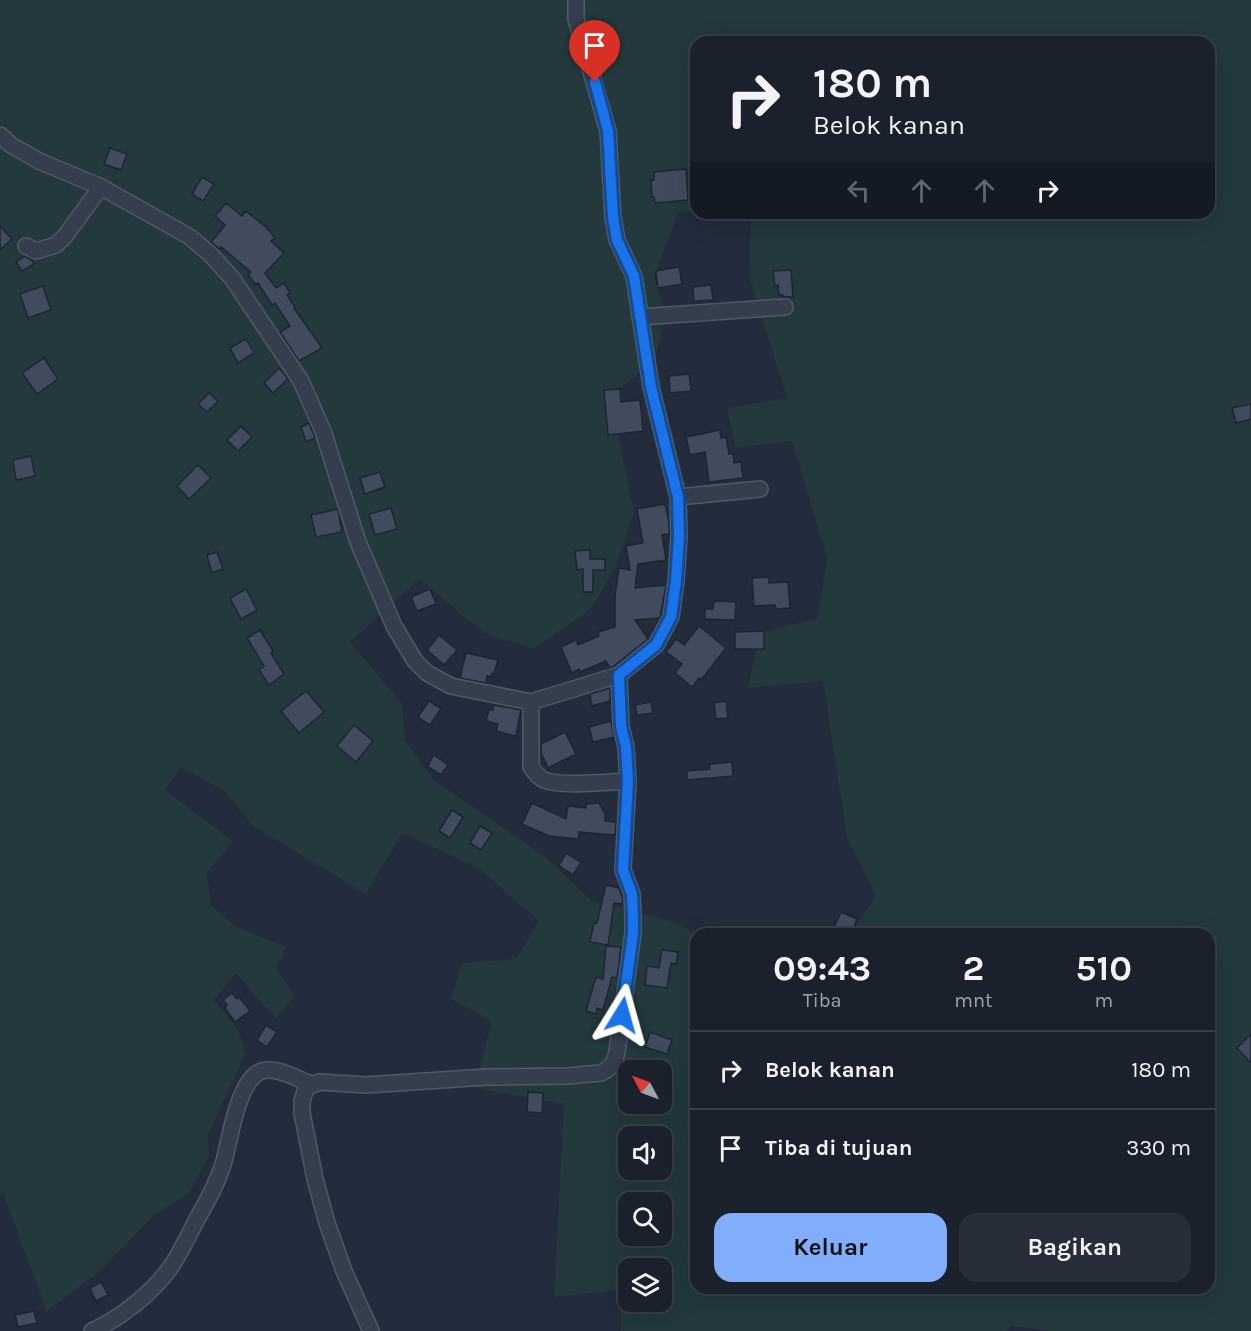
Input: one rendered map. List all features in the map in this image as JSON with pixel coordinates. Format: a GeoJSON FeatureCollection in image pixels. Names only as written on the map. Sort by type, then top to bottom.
{"type":"FeatureCollection","features":[{"type":"Feature","properties":{"kind":"street"},"geometry":{"type":"LineString","coordinates":[[0,135],[39,161],[101,187],[190,237],[211,255],[232,278],[301,381],[320,423],[358,542],[394,626],[415,661],[427,673],[451,686],[531,702],[619,675],[656,645],[671,617],[679,537],[678,497],[656,410],[634,276],[617,240],[613,217],[608,131],[576,19],[576,0]]}},
{"type":"Feature","properties":{"kind":"street"},"geometry":{"type":"LineString","coordinates":[[26,246],[36,251],[56,245],[101,187]]}},
{"type":"Feature","properties":{"kind":"street"},"geometry":{"type":"LineString","coordinates":[[640,317],[785,307]]}},
{"type":"Feature","properties":{"kind":"street"},"geometry":{"type":"LineString","coordinates":[[678,497],[760,489]]}},
{"type":"Feature","properties":{"kind":"street"},"geometry":{"type":"LineString","coordinates":[[92,1331],[102,1327],[141,1298],[170,1268],[215,1186],[229,1144],[234,1117],[247,1084],[256,1074],[268,1070],[311,1084],[319,1082],[366,1085],[486,1077],[567,1076],[601,1073],[608,1070],[617,1052],[633,933],[632,894],[623,870],[628,781],[626,747],[621,726],[619,675]]}},
{"type":"Feature","properties":{"kind":"street"},"geometry":{"type":"LineString","coordinates":[[531,702],[531,767],[536,775],[546,781],[564,783],[628,781]]}},
{"type":"Feature","properties":{"kind":"street"},"geometry":{"type":"LineString","coordinates":[[311,1084],[303,1094],[302,1101],[315,1179],[344,1271],[371,1331]]}},
{"type":"Feature","properties":{"kind":"green space"},"geometry":{"type":"Polygon","coordinates":[[[0,0],[1251,0],[1251,1331],[1053,1331],[1011,1326],[1007,1331],[621,1331],[621,1312],[672,1312],[672,1258],[618,1258],[618,1290],[554,1297],[564,1104],[475,1088],[492,1021],[451,999],[462,963],[516,959],[539,921],[480,869],[402,833],[366,894],[253,826],[226,792],[181,767],[165,790],[233,841],[207,873],[211,905],[236,927],[286,947],[276,969],[295,996],[276,1019],[236,973],[214,1000],[239,1031],[245,1055],[208,1135],[209,1156],[189,1193],[154,1215],[99,1272],[47,1311],[3,1193],[0,1195],[0,0]],[[690,36],[690,212],[678,213],[654,277],[666,313],[655,361],[610,395],[634,513],[615,568],[590,610],[533,649],[484,633],[419,579],[350,642],[402,704],[405,741],[434,780],[544,856],[592,901],[668,920],[690,930],[690,1294],[1215,1294],[1215,928],[854,928],[876,896],[847,837],[823,681],[748,688],[760,633],[818,618],[827,558],[792,441],[736,448],[727,408],[787,398],[749,276],[751,219],[1215,219],[1215,36],[690,36]]]}},
{"type":"Feature","properties":{"kind":"building"},"geometry":{"type":"Polygon","coordinates":[[[110,148],[127,154],[121,170],[104,164],[110,148]]]}},
{"type":"Feature","properties":{"kind":"building"},"geometry":{"type":"Polygon","coordinates":[[[686,169],[688,200],[655,203],[652,197],[651,180],[654,180],[654,172],[686,169]]]}},
{"type":"Feature","properties":{"kind":"building"},"geometry":{"type":"Polygon","coordinates":[[[202,177],[214,184],[203,201],[192,194],[202,177]]]}},
{"type":"Feature","properties":{"kind":"building"},"geometry":{"type":"Polygon","coordinates":[[[226,203],[242,216],[246,211],[266,227],[275,238],[271,241],[284,253],[265,273],[276,288],[284,283],[290,293],[287,295],[294,308],[322,348],[299,361],[280,332],[290,326],[275,303],[272,305],[258,283],[256,285],[248,275],[251,272],[221,247],[220,249],[211,242],[225,225],[215,216],[226,203]]]}},
{"type":"Feature","properties":{"kind":"building"},"geometry":{"type":"Polygon","coordinates":[[[0,226],[12,239],[0,250],[0,226]]]}},
{"type":"Feature","properties":{"kind":"building"},"geometry":{"type":"Polygon","coordinates":[[[25,256],[34,264],[22,271],[16,262],[25,256]]]}},
{"type":"Feature","properties":{"kind":"building"},"geometry":{"type":"Polygon","coordinates":[[[679,267],[682,284],[658,288],[656,271],[679,267]]]}},
{"type":"Feature","properties":{"kind":"building"},"geometry":{"type":"Polygon","coordinates":[[[791,270],[793,297],[783,297],[779,295],[778,285],[775,286],[773,271],[791,270]]]}},
{"type":"Feature","properties":{"kind":"building"},"geometry":{"type":"Polygon","coordinates":[[[711,285],[713,300],[694,301],[693,287],[711,285]]]}},
{"type":"Feature","properties":{"kind":"building"},"geometry":{"type":"Polygon","coordinates":[[[43,286],[51,310],[28,318],[20,294],[43,286]]]}},
{"type":"Feature","properties":{"kind":"building"},"geometry":{"type":"Polygon","coordinates":[[[246,339],[254,353],[238,363],[230,348],[246,339]]]}},
{"type":"Feature","properties":{"kind":"building"},"geometry":{"type":"Polygon","coordinates":[[[44,358],[58,379],[37,394],[22,373],[44,358]]]}},
{"type":"Feature","properties":{"kind":"building"},"geometry":{"type":"Polygon","coordinates":[[[279,368],[288,379],[273,393],[264,383],[279,368]]]}},
{"type":"Feature","properties":{"kind":"building"},"geometry":{"type":"Polygon","coordinates":[[[689,374],[691,391],[670,393],[669,376],[689,374]]]}},
{"type":"Feature","properties":{"kind":"building"},"geometry":{"type":"Polygon","coordinates":[[[620,389],[621,402],[640,400],[643,431],[608,435],[604,390],[620,389]]]}},
{"type":"Feature","properties":{"kind":"building"},"geometry":{"type":"Polygon","coordinates":[[[209,393],[218,401],[207,412],[198,404],[209,393]]]}},
{"type":"Feature","properties":{"kind":"building"},"geometry":{"type":"Polygon","coordinates":[[[1251,404],[1251,419],[1236,423],[1232,408],[1251,404]]]}},
{"type":"Feature","properties":{"kind":"building"},"geometry":{"type":"Polygon","coordinates":[[[309,423],[315,438],[306,442],[301,427],[309,423]]]}},
{"type":"Feature","properties":{"kind":"building"},"geometry":{"type":"Polygon","coordinates":[[[241,426],[252,437],[238,451],[227,440],[241,426]]]}},
{"type":"Feature","properties":{"kind":"building"},"geometry":{"type":"Polygon","coordinates":[[[720,430],[721,438],[726,437],[729,454],[733,454],[734,463],[741,462],[743,478],[709,482],[705,452],[690,455],[686,437],[720,430]]]}},
{"type":"Feature","properties":{"kind":"building"},"geometry":{"type":"Polygon","coordinates":[[[31,456],[35,476],[16,480],[13,460],[31,456]]]}},
{"type":"Feature","properties":{"kind":"building"},"geometry":{"type":"Polygon","coordinates":[[[198,465],[211,478],[189,499],[177,486],[198,465]]]}},
{"type":"Feature","properties":{"kind":"building"},"geometry":{"type":"Polygon","coordinates":[[[380,472],[385,487],[365,494],[360,478],[380,472]]]}},
{"type":"Feature","properties":{"kind":"building"},"geometry":{"type":"Polygon","coordinates":[[[665,504],[669,522],[669,534],[662,535],[666,560],[638,564],[635,588],[666,585],[660,618],[635,620],[648,639],[614,666],[610,668],[606,661],[572,673],[561,647],[576,640],[578,645],[599,636],[598,632],[615,627],[615,596],[619,568],[630,570],[626,546],[643,543],[637,509],[665,504]]]}},
{"type":"Feature","properties":{"kind":"building"},"geometry":{"type":"Polygon","coordinates":[[[391,508],[397,529],[375,535],[369,514],[391,508]]]}},
{"type":"Feature","properties":{"kind":"building"},"geometry":{"type":"Polygon","coordinates":[[[338,509],[342,532],[316,537],[311,515],[338,509]]]}},
{"type":"Feature","properties":{"kind":"building"},"geometry":{"type":"Polygon","coordinates":[[[590,550],[590,559],[605,559],[605,570],[593,570],[593,592],[583,592],[583,569],[577,570],[575,551],[590,550]]]}},
{"type":"Feature","properties":{"kind":"building"},"geometry":{"type":"Polygon","coordinates":[[[217,552],[223,569],[212,573],[207,555],[217,552]]]}},
{"type":"Feature","properties":{"kind":"building"},"geometry":{"type":"Polygon","coordinates":[[[769,577],[769,583],[788,582],[790,608],[776,609],[775,605],[754,606],[752,578],[769,577]]]}},
{"type":"Feature","properties":{"kind":"building"},"geometry":{"type":"Polygon","coordinates":[[[246,589],[257,610],[241,619],[230,598],[246,589]]]}},
{"type":"Feature","properties":{"kind":"building"},"geometry":{"type":"Polygon","coordinates":[[[430,589],[436,604],[417,611],[411,597],[430,589]]]}},
{"type":"Feature","properties":{"kind":"building"},"geometry":{"type":"Polygon","coordinates":[[[714,601],[736,602],[735,620],[705,619],[705,609],[713,609],[714,601]]]}},
{"type":"Feature","properties":{"kind":"building"},"geometry":{"type":"Polygon","coordinates":[[[699,626],[726,648],[701,680],[699,678],[692,687],[675,673],[682,664],[666,652],[676,639],[684,645],[699,626]]]}},
{"type":"Feature","properties":{"kind":"building"},"geometry":{"type":"Polygon","coordinates":[[[260,630],[284,674],[269,685],[259,670],[264,666],[247,638],[260,630]]]}},
{"type":"Feature","properties":{"kind":"building"},"geometry":{"type":"Polygon","coordinates":[[[764,631],[764,649],[735,649],[735,632],[764,631]]]}},
{"type":"Feature","properties":{"kind":"building"},"geometry":{"type":"Polygon","coordinates":[[[439,635],[457,650],[444,665],[427,650],[439,635]]]}},
{"type":"Feature","properties":{"kind":"building"},"geometry":{"type":"Polygon","coordinates":[[[466,653],[498,660],[494,674],[492,673],[491,677],[487,676],[486,683],[460,678],[466,653]]]}},
{"type":"Feature","properties":{"kind":"building"},"geometry":{"type":"Polygon","coordinates":[[[610,688],[610,701],[592,706],[590,694],[610,688]]]}},
{"type":"Feature","properties":{"kind":"building"},"geometry":{"type":"Polygon","coordinates":[[[306,691],[324,712],[299,733],[281,711],[306,691]]]}},
{"type":"Feature","properties":{"kind":"building"},"geometry":{"type":"Polygon","coordinates":[[[429,701],[441,709],[430,725],[418,717],[429,701]]]}},
{"type":"Feature","properties":{"kind":"building"},"geometry":{"type":"Polygon","coordinates":[[[726,701],[728,718],[716,719],[714,703],[726,701]]]}},
{"type":"Feature","properties":{"kind":"building"},"geometry":{"type":"Polygon","coordinates":[[[651,702],[653,713],[637,715],[635,705],[651,702]]]}},
{"type":"Feature","properties":{"kind":"building"},"geometry":{"type":"Polygon","coordinates":[[[494,705],[521,710],[516,736],[496,731],[498,724],[486,721],[489,709],[493,710],[494,705]]]}},
{"type":"Feature","properties":{"kind":"building"},"geometry":{"type":"Polygon","coordinates":[[[611,721],[614,737],[593,742],[589,727],[611,721]]]}},
{"type":"Feature","properties":{"kind":"building"},"geometry":{"type":"Polygon","coordinates":[[[354,725],[373,741],[356,762],[337,746],[354,725]]]}},
{"type":"Feature","properties":{"kind":"building"},"geometry":{"type":"Polygon","coordinates":[[[565,732],[576,754],[548,768],[541,753],[541,744],[565,732]]]}},
{"type":"Feature","properties":{"kind":"building"},"geometry":{"type":"Polygon","coordinates":[[[434,755],[448,765],[441,775],[427,766],[434,755]]]}},
{"type":"Feature","properties":{"kind":"building"},"geometry":{"type":"Polygon","coordinates":[[[732,762],[733,776],[687,780],[687,771],[710,769],[709,764],[732,762]]]}},
{"type":"Feature","properties":{"kind":"building"},"geometry":{"type":"Polygon","coordinates":[[[532,803],[566,819],[568,806],[586,808],[586,804],[599,803],[605,814],[605,821],[616,822],[615,835],[579,832],[578,839],[549,836],[522,824],[532,803]]]}},
{"type":"Feature","properties":{"kind":"building"},"geometry":{"type":"Polygon","coordinates":[[[452,810],[463,817],[450,838],[439,831],[452,810]]]}},
{"type":"Feature","properties":{"kind":"building"},"geometry":{"type":"Polygon","coordinates":[[[480,826],[492,833],[481,850],[470,843],[480,826]]]}},
{"type":"Feature","properties":{"kind":"building"},"geometry":{"type":"Polygon","coordinates":[[[566,853],[581,862],[573,875],[559,866],[566,853]]]}},
{"type":"Feature","properties":{"kind":"building"},"geometry":{"type":"Polygon","coordinates":[[[606,885],[619,888],[623,900],[622,904],[614,903],[608,945],[590,942],[606,885]]]}},
{"type":"Feature","properties":{"kind":"building"},"geometry":{"type":"Polygon","coordinates":[[[841,912],[857,919],[853,928],[834,928],[841,912]]]}},
{"type":"Feature","properties":{"kind":"building"},"geometry":{"type":"Polygon","coordinates":[[[606,946],[621,947],[617,978],[612,977],[603,1010],[597,1008],[596,1014],[586,1011],[596,977],[603,979],[606,946]]]}},
{"type":"Feature","properties":{"kind":"building"},"geometry":{"type":"Polygon","coordinates":[[[662,950],[678,952],[676,964],[671,963],[667,988],[645,985],[647,966],[659,968],[662,950]]]}},
{"type":"Feature","properties":{"kind":"building"},"geometry":{"type":"Polygon","coordinates":[[[232,993],[237,999],[239,997],[250,1011],[235,1022],[225,1008],[227,1005],[223,1000],[232,993]]]}},
{"type":"Feature","properties":{"kind":"building"},"geometry":{"type":"Polygon","coordinates":[[[266,1025],[277,1032],[267,1047],[257,1040],[266,1025]]]}},
{"type":"Feature","properties":{"kind":"building"},"geometry":{"type":"Polygon","coordinates":[[[650,1032],[672,1040],[667,1054],[645,1047],[650,1032]]]}},
{"type":"Feature","properties":{"kind":"building"},"geometry":{"type":"Polygon","coordinates":[[[1251,1034],[1251,1063],[1237,1048],[1251,1034]]]}},
{"type":"Feature","properties":{"kind":"building"},"geometry":{"type":"Polygon","coordinates":[[[528,1092],[543,1093],[542,1113],[527,1112],[528,1092]]]}},
{"type":"Feature","properties":{"kind":"building"},"geometry":{"type":"Polygon","coordinates":[[[101,1282],[108,1295],[96,1301],[90,1288],[101,1282]]]}},
{"type":"Feature","properties":{"kind":"building"},"geometry":{"type":"Polygon","coordinates":[[[34,1311],[37,1323],[18,1327],[15,1315],[34,1311]]]}},
{"type":"Feature","properties":{"kind":"route"},"geometry":{"type":"LineString","coordinates":[[595,82],[608,131],[613,217],[617,240],[634,276],[651,387],[678,497],[679,537],[671,617],[656,645],[619,675],[621,726],[626,747],[628,781],[623,870],[632,894],[633,916],[633,933],[622,1015]]}}]}
